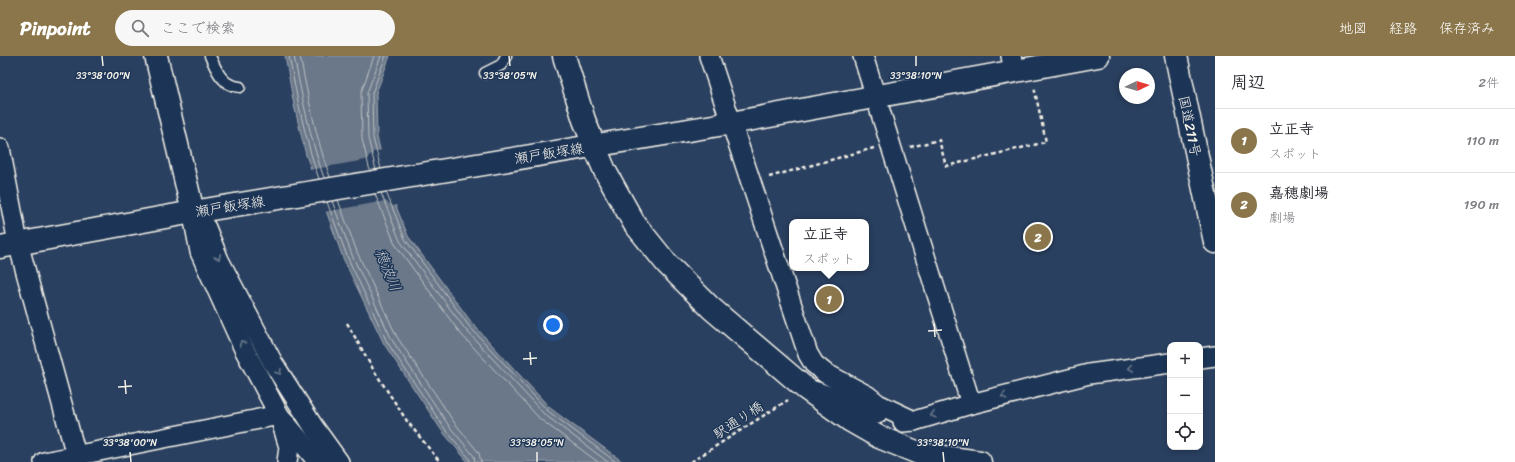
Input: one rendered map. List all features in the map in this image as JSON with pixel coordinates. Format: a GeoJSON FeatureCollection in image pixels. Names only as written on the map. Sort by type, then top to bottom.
{"type":"FeatureCollection","features":[{"type":"Feature","properties":{"kind":"main road"},"geometry":{"type":"LineString","coordinates":[[156,56],[201,210]]}},
{"type":"Feature","properties":{"kind":"main road"},"geometry":{"type":"LineString","coordinates":[[564,56],[584,120],[587,146],[605,171],[634,223],[667,264],[798,393],[851,421],[879,438],[927,458],[980,462]]}},
{"type":"Feature","properties":{"kind":"main road","name":"瀬戸飯塚線"},"geometry":{"type":"LineString","coordinates":[[9,245],[201,210],[731,123],[875,97],[1013,63],[1098,56]]}},
{"type":"Feature","properties":{"kind":"main road","name":"国道211号"},"geometry":{"type":"LineString","coordinates":[[1176,56],[1208,176],[1215,242]]}},
{"type":"Feature","properties":{"kind":"street"},"geometry":{"type":"LineString","coordinates":[[709,56],[808,354],[814,364],[825,373],[868,396],[878,404],[914,421]]}},
{"type":"Feature","properties":{"kind":"street"},"geometry":{"type":"LineString","coordinates":[[863,56],[971,404]]}},
{"type":"Feature","properties":{"kind":"street"},"geometry":{"type":"LineString","coordinates":[[0,148],[9,245],[76,455]]}},
{"type":"Feature","properties":{"kind":"street"},"geometry":{"type":"LineString","coordinates":[[201,210],[200,252],[244,349],[279,415],[289,447],[287,462]]}},
{"type":"Feature","properties":{"kind":"street"},"geometry":{"type":"LineString","coordinates":[[201,210],[206,228],[219,260],[274,363],[313,426],[339,462]]}},
{"type":"Feature","properties":{"kind":"street"},"geometry":{"type":"LineString","coordinates":[[1203,358],[1215,356]]}},
{"type":"Feature","properties":{"kind":"street"},"geometry":{"type":"LineString","coordinates":[[798,393],[862,407],[892,421],[914,421],[971,404],[1089,374],[1167,363]]}},
{"type":"Feature","properties":{"kind":"street"},"geometry":{"type":"LineString","coordinates":[[44,462],[279,415]]}},
{"type":"Feature","properties":{"kind":"street"},"geometry":{"type":"LineString","coordinates":[[279,415],[318,462]]}},
{"type":"Feature","properties":{"kind":"lane"},"geometry":{"type":"LineString","coordinates":[[210,56],[219,75],[227,84],[232,87],[240,87]]}},
{"type":"Feature","properties":{"kind":"lane"},"geometry":{"type":"LineString","coordinates":[[485,73],[501,65],[506,56]]}},
{"type":"Feature","properties":{"kind":"path"},"geometry":{"type":"LineString","coordinates":[[751,182],[891,147],[939,140],[946,166],[1046,142],[1034,84]]}},
{"type":"Feature","properties":{"kind":"path"},"geometry":{"type":"LineString","coordinates":[[347,323],[373,369],[407,421],[440,462]]}},
{"type":"Feature","properties":{"kind":"path","name":"駅通り橋"},"geometry":{"type":"LineString","coordinates":[[691,462],[798,393]]}},
{"type":"Feature","properties":{"kind":"water","name":"穂波川"},"geometry":{"type":"Polygon","coordinates":[[[285,56],[390,56],[376,93],[377,137],[391,194],[408,236],[472,323],[550,408],[623,462],[468,462],[442,431],[384,344],[343,258],[306,155],[294,105],[285,56]]]}},
{"type":"Feature","properties":{"kind":"pier"},"geometry":{"type":"Polygon","coordinates":[[[382,150],[397,205],[393,206],[385,201],[324,212],[309,170],[365,160],[373,152],[382,150]]]}},
{"type":"Feature","properties":{"kind":"place","name":"嘉穂劇場"},"geometry":{"type":"Point","coordinates":[1038,237]}},
{"type":"Feature","properties":{"kind":"place","name":"立正寺"},"geometry":{"type":"Point","coordinates":[829,299]}}]}
